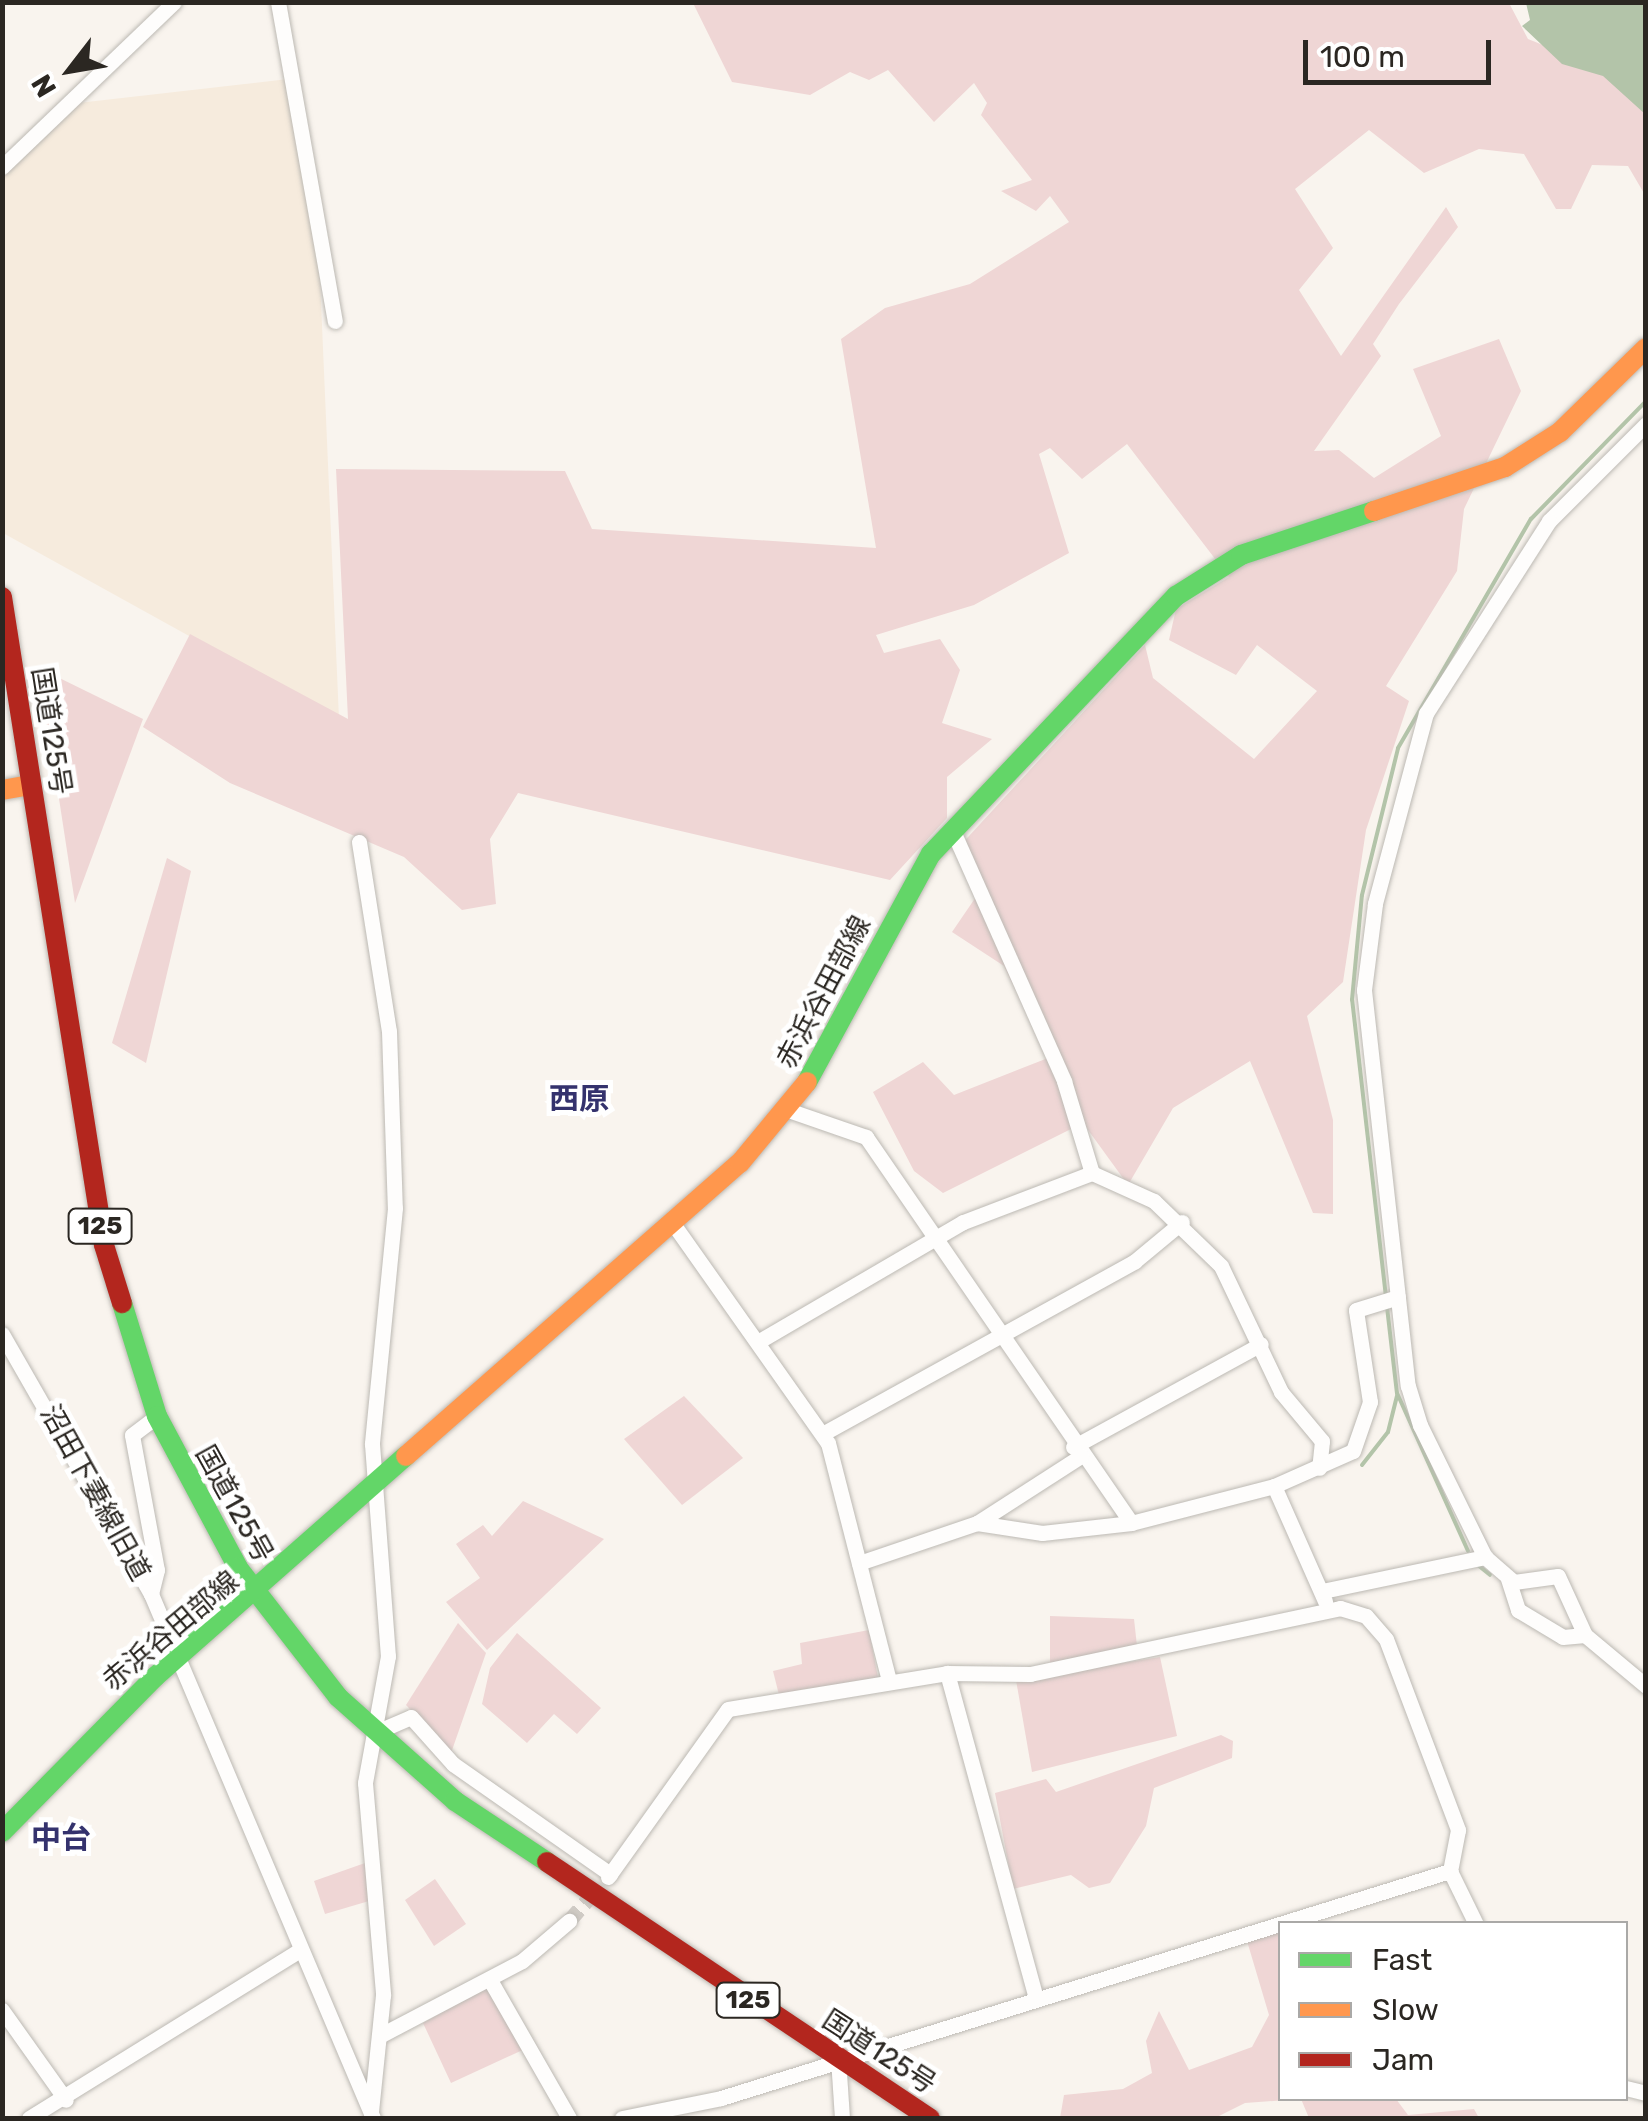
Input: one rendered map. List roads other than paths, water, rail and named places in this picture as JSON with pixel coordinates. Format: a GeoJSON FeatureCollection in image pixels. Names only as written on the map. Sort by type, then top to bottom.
{"type":"FeatureCollection","features":[{"type":"Feature","properties":{"kind":"main road","name":"赤浜谷田部線"},"geometry":{"type":"LineString","coordinates":[[2,1832],[178,1657],[255,1595],[674,1224],[788,1110],[836,1038],[910,886],[952,830],[1212,569],[1505,467],[1583,413],[1646,348]]}},
{"type":"Feature","properties":{"kind":"main road","name":"国道125号"},"geometry":{"type":"LineString","coordinates":[[2,598],[104,1245],[157,1416],[255,1595],[374,1734],[548,1868],[930,2118]]}},
{"type":"Feature","properties":{"kind":"main road"},"geometry":{"type":"LineString","coordinates":[[2,790],[31,786]]}},
{"type":"Feature","properties":{"kind":"street"},"geometry":{"type":"LineString","coordinates":[[2,167],[174,2]]}},
{"type":"Feature","properties":{"kind":"street"},"geometry":{"type":"LineString","coordinates":[[278,2],[335,320]]}},
{"type":"Feature","properties":{"kind":"street"},"geometry":{"type":"LineString","coordinates":[[1585,1635],[1563,1637],[1518,1610],[1508,1579],[1485,1557],[1413,1405],[1390,1299],[1364,990],[1374,904],[1426,713],[1549,521],[1646,424]]}},
{"type":"Feature","properties":{"kind":"street"},"geometry":{"type":"LineString","coordinates":[[952,830],[1064,1081],[1092,1173],[1182,1222],[1222,1266],[1297,1419],[1322,1441],[1319,1468]]}},
{"type":"Feature","properties":{"kind":"street"},"geometry":{"type":"LineString","coordinates":[[359,842],[393,1096],[395,1208],[372,1492],[388,1656],[364,1798],[381,2035],[372,2115]]}},
{"type":"Feature","properties":{"kind":"street"},"geometry":{"type":"LineString","coordinates":[[788,1110],[866,1137],[1004,1335],[1077,1452],[1130,1524]]}},
{"type":"Feature","properties":{"kind":"street"},"geometry":{"type":"LineString","coordinates":[[761,1340],[980,1214],[1010,1212],[1092,1173]]}},
{"type":"Feature","properties":{"kind":"street"},"geometry":{"type":"LineString","coordinates":[[824,1433],[1135,1261],[1182,1222]]}},
{"type":"Feature","properties":{"kind":"street"},"geometry":{"type":"LineString","coordinates":[[674,1224],[761,1340],[824,1433],[890,1680]]}},
{"type":"Feature","properties":{"kind":"street"},"geometry":{"type":"LineString","coordinates":[[977,1522],[1042,1532],[1130,1524],[1274,1486],[1344,1458],[1363,1434],[1370,1389],[1356,1310],[1390,1299]]}},
{"type":"Feature","properties":{"kind":"street","name":"沼田下妻線旧道"},"geometry":{"type":"LineString","coordinates":[[2,1334],[150,1594],[372,2115]]}},
{"type":"Feature","properties":{"kind":"street"},"geometry":{"type":"LineString","coordinates":[[859,1563],[977,1522],[1077,1452],[1261,1344]]}},
{"type":"Feature","properties":{"kind":"street"},"geometry":{"type":"LineString","coordinates":[[150,1594],[156,1570],[132,1435],[157,1416]]}},
{"type":"Feature","properties":{"kind":"street"},"geometry":{"type":"LineString","coordinates":[[1274,1486],[1328,1609]]}},
{"type":"Feature","properties":{"kind":"street"},"geometry":{"type":"LineString","coordinates":[[1322,1592],[1485,1557]]}},
{"type":"Feature","properties":{"kind":"street"},"geometry":{"type":"LineString","coordinates":[[1508,1579],[1558,1576],[1585,1635],[1646,1686]]}},
{"type":"Feature","properties":{"kind":"street"},"geometry":{"type":"LineString","coordinates":[[374,1734],[412,1717],[453,1764],[609,1875],[728,1709],[947,1673],[1030,1674],[1328,1609],[1366,1616],[1386,1640],[1458,1830],[1450,1871],[1475,1921]]}},
{"type":"Feature","properties":{"kind":"street"},"geometry":{"type":"LineString","coordinates":[[947,1673],[1036,1998]]}},
{"type":"Feature","properties":{"kind":"street"},"geometry":{"type":"LineString","coordinates":[[1287,1921],[1450,1871]]}},
{"type":"Feature","properties":{"kind":"street"},"geometry":{"type":"LineString","coordinates":[[381,2035],[490,1980],[569,1921]]}},
{"type":"Feature","properties":{"kind":"street"},"geometry":{"type":"LineString","coordinates":[[622,2118],[838,2058],[1278,1924]]}},
{"type":"Feature","properties":{"kind":"street"},"geometry":{"type":"LineString","coordinates":[[28,2118],[66,2100],[300,1950]]}},
{"type":"Feature","properties":{"kind":"street"},"geometry":{"type":"LineString","coordinates":[[490,1980],[569,2118]]}},
{"type":"Feature","properties":{"kind":"street"},"geometry":{"type":"LineString","coordinates":[[2,2010],[66,2100]]}},
{"type":"Feature","properties":{"kind":"street"},"geometry":{"type":"LineString","coordinates":[[838,2058],[842,2118]]}},
{"type":"Feature","properties":{"kind":"waterway"},"geometry":{"type":"LineString","coordinates":[[1386,1297],[1352,1000],[1362,895],[1398,748],[1531,519],[1646,401]]}},
{"type":"Feature","properties":{"kind":"waterway"},"geometry":{"type":"LineString","coordinates":[[1387,1307],[1397,1393],[1468,1551]]}},
{"type":"Feature","properties":{"kind":"waterway"},"geometry":{"type":"LineString","coordinates":[[1362,1465],[1388,1432],[1397,1396]]}},
{"type":"Feature","properties":{"kind":"waterway"},"geometry":{"type":"LineString","coordinates":[[1479,1566],[1490,1575]]}},
{"type":"Feature","properties":{"kind":"tunnel"},"geometry":{"type":"LineString","coordinates":[[569,1921],[596,1890]]}},
{"type":"Feature","properties":{"kind":"district","name":"西原"},"geometry":{"type":"Point","coordinates":[579,1099]}},
{"type":"Feature","properties":{"kind":"district","name":"中台"},"geometry":{"type":"Point","coordinates":[61,1838]}}]}
